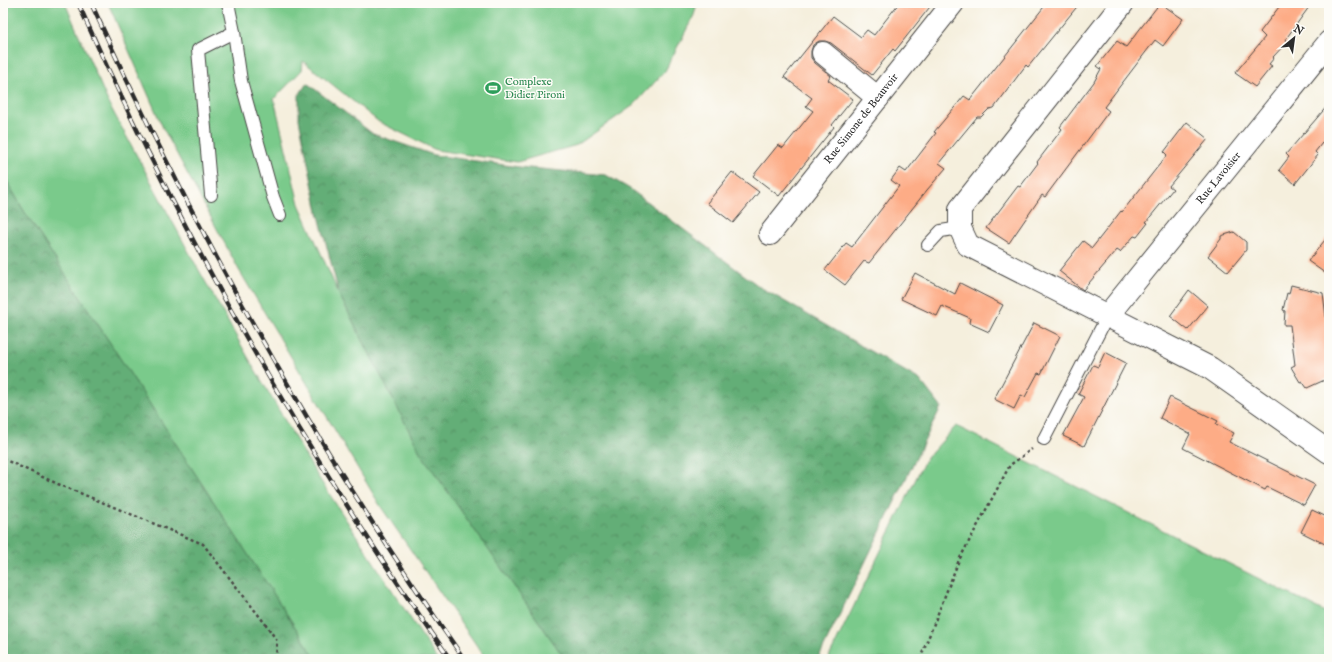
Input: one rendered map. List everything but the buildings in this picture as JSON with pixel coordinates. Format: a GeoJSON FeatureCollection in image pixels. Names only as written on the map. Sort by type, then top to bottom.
{"type":"FeatureCollection","features":[{"type":"Feature","properties":{"kind":"street","name":"Rue Simone de Beauvoir"},"geometry":{"type":"LineString","coordinates":[[770,234],[953,3]]}},
{"type":"Feature","properties":{"kind":"street"},"geometry":{"type":"LineString","coordinates":[[1123,3],[960,208],[960,228],[968,245],[1210,368],[1329,452]]}},
{"type":"Feature","properties":{"kind":"street","name":"Rue Lavoisier"},"geometry":{"type":"LineString","coordinates":[[1108,315],[1329,42]]}},
{"type":"Feature","properties":{"kind":"street"},"geometry":{"type":"LineString","coordinates":[[822,53],[878,98]]}},
{"type":"Feature","properties":{"kind":"lane"},"geometry":{"type":"LineString","coordinates":[[228,3],[241,81],[273,197],[280,215]]}},
{"type":"Feature","properties":{"kind":"lane"},"geometry":{"type":"LineString","coordinates":[[210,195],[198,50],[234,32]]}},
{"type":"Feature","properties":{"kind":"lane"},"geometry":{"type":"LineString","coordinates":[[928,245],[941,231],[960,228]]}},
{"type":"Feature","properties":{"kind":"lane"},"geometry":{"type":"LineString","coordinates":[[1044,439],[1108,315]]}},
{"type":"Feature","properties":{"kind":"path"},"geometry":{"type":"LineString","coordinates":[[920,659],[959,560],[1010,465],[1044,439]]}},
{"type":"Feature","properties":{"kind":"path"},"geometry":{"type":"LineString","coordinates":[[3,460],[203,544],[267,626],[276,641],[276,659]]}},
{"type":"Feature","properties":{"kind":"green space"},"geometry":{"type":"Polygon","coordinates":[[[3,3],[65,3],[109,104],[191,256],[249,359],[315,472],[437,659],[316,659],[24,211],[3,174],[3,3]]]}},
{"type":"Feature","properties":{"kind":"green space"},"geometry":{"type":"Polygon","coordinates":[[[108,3],[697,3],[694,15],[665,71],[634,105],[577,145],[517,162],[436,150],[379,122],[303,61],[302,70],[274,99],[299,204],[339,294],[420,452],[565,659],[486,659],[381,507],[239,270],[163,128],[108,3]]]}},
{"type":"Feature","properties":{"kind":"green space"},"geometry":{"type":"Polygon","coordinates":[[[307,83],[373,134],[434,155],[519,167],[606,175],[630,189],[760,287],[920,380],[941,407],[818,659],[565,659],[420,452],[339,294],[318,212],[299,119],[299,95],[307,83]]]}},
{"type":"Feature","properties":{"kind":"green space"},"geometry":{"type":"Polygon","coordinates":[[[3,174],[24,211],[316,659],[3,659],[3,174]]]}},
{"type":"Feature","properties":{"kind":"green space"},"geometry":{"type":"Polygon","coordinates":[[[956,426],[1329,614],[1329,659],[828,659],[925,460],[956,426]]]}},
{"type":"Feature","properties":{"kind":"railway"},"geometry":{"type":"LineString","coordinates":[[78,3],[117,89],[159,174],[202,258],[248,340],[295,422],[345,502],[450,659]]}},
{"type":"Feature","properties":{"kind":"railway"},"geometry":{"type":"LineString","coordinates":[[91,3],[173,174],[216,257],[262,340],[359,502],[464,659]]}},
{"type":"Feature","properties":{"kind":"place","name":"Complexe Didier Pironi"},"geometry":{"type":"Point","coordinates":[493,88]}}]}
